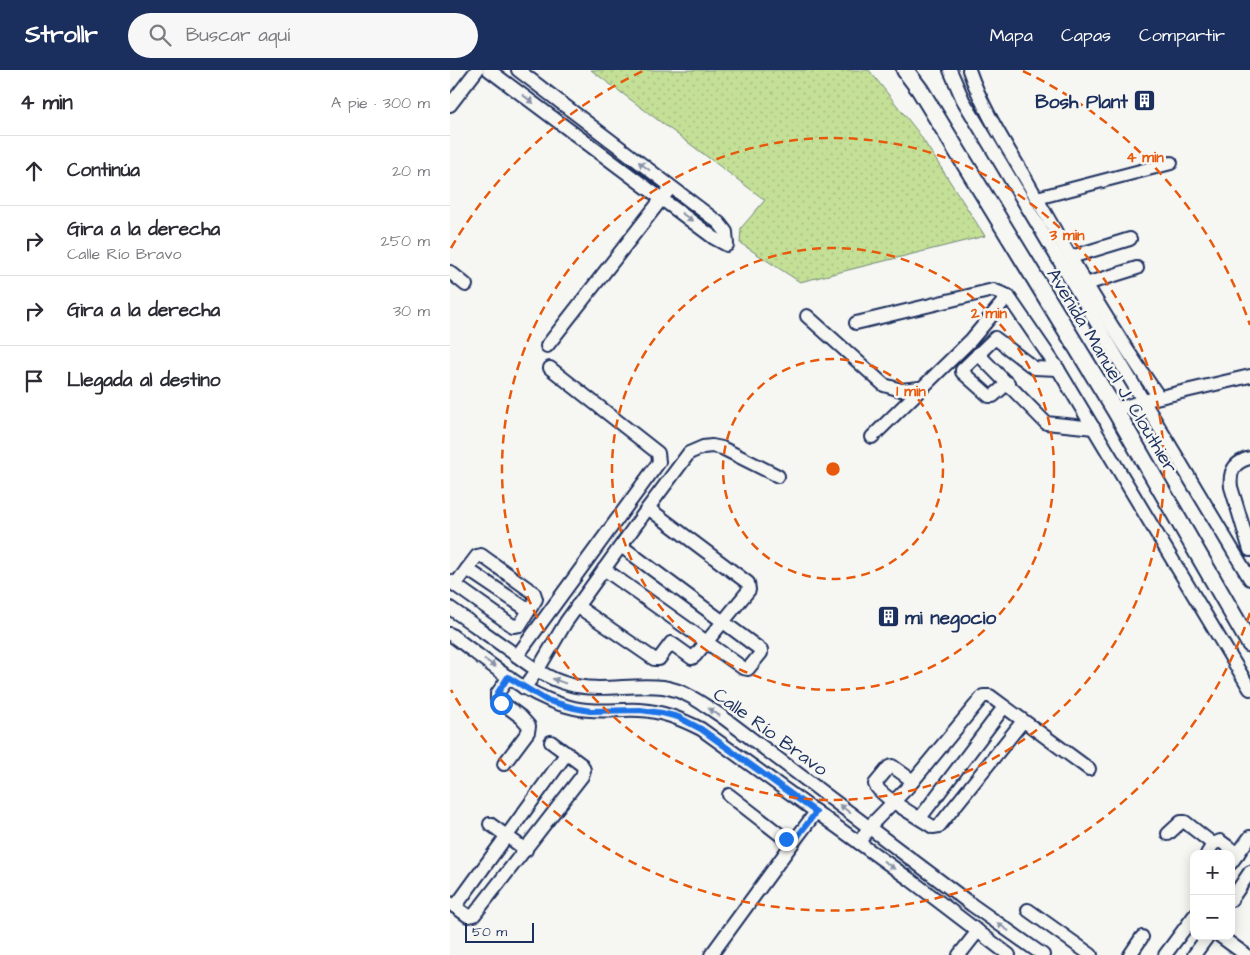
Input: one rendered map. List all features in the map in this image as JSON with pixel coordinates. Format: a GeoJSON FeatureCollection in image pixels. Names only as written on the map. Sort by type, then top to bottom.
{"type":"FeatureCollection","features":[{"type":"Feature","properties":{"kind":"main road","name":"Avenida Manuel J. Clouthier"},"geometry":{"type":"LineString","coordinates":[[905,70],[920,90],[1115,410],[1250,644]]}},
{"type":"Feature","properties":{"kind":"street"},"geometry":{"type":"LineString","coordinates":[[450,105],[477,70]]}},
{"type":"Feature","properties":{"kind":"street"},"geometry":{"type":"LineString","coordinates":[[489,70],[662,200],[714,238],[728,245],[726,232],[719,223],[518,70]]}},
{"type":"Feature","properties":{"kind":"street"},"geometry":{"type":"LineString","coordinates":[[950,70],[964,100],[1250,579]]}},
{"type":"Feature","properties":{"kind":"street"},"geometry":{"type":"LineString","coordinates":[[969,70],[986,112],[1126,350],[1159,397]]}},
{"type":"Feature","properties":{"kind":"street"},"geometry":{"type":"LineString","coordinates":[[1036,198],[1170,163]]}},
{"type":"Feature","properties":{"kind":"street"},"geometry":{"type":"LineString","coordinates":[[547,346],[644,220],[662,200],[670,186]]}},
{"type":"Feature","properties":{"kind":"street"},"geometry":{"type":"LineString","coordinates":[[1071,257],[1130,239]]}},
{"type":"Feature","properties":{"kind":"street"},"geometry":{"type":"LineString","coordinates":[[1086,284],[1137,268]]}},
{"type":"Feature","properties":{"kind":"street"},"geometry":{"type":"LineString","coordinates":[[450,272],[466,285]]}},
{"type":"Feature","properties":{"kind":"street"},"geometry":{"type":"LineString","coordinates":[[856,323],[993,290],[1008,296],[1058,369],[1250,689]]}},
{"type":"Feature","properties":{"kind":"street"},"geometry":{"type":"LineString","coordinates":[[872,437],[964,347],[1008,296]]}},
{"type":"Feature","properties":{"kind":"street"},"geometry":{"type":"LineString","coordinates":[[807,316],[884,386],[901,390],[920,388]]}},
{"type":"Feature","properties":{"kind":"street"},"geometry":{"type":"LineString","coordinates":[[1008,383],[993,396],[990,396],[962,370],[995,338],[1034,368],[1058,369]]}},
{"type":"Feature","properties":{"kind":"street"},"geometry":{"type":"LineString","coordinates":[[978,354],[1046,423],[1094,428]]}},
{"type":"Feature","properties":{"kind":"street"},"geometry":{"type":"LineString","coordinates":[[517,656],[659,462],[658,453],[550,368]]}},
{"type":"Feature","properties":{"kind":"street"},"geometry":{"type":"LineString","coordinates":[[1115,410],[1159,397],[1250,376]]}},
{"type":"Feature","properties":{"kind":"street"},"geometry":{"type":"LineString","coordinates":[[524,688],[537,671],[577,606],[690,453],[703,447],[722,448],[778,476]]}},
{"type":"Feature","properties":{"kind":"street"},"geometry":{"type":"LineString","coordinates":[[1250,458],[1238,462],[1230,479],[1250,550]]}},
{"type":"Feature","properties":{"kind":"street"},"geometry":{"type":"LineString","coordinates":[[577,606],[654,659],[659,659],[671,643],[691,657],[694,657],[749,590],[748,583],[648,508]]}},
{"type":"Feature","properties":{"kind":"street"},"geometry":{"type":"LineString","coordinates":[[604,569],[745,669],[748,669],[761,653],[761,650],[723,621],[620,546]]}},
{"type":"Feature","properties":{"kind":"street"},"geometry":{"type":"LineString","coordinates":[[476,556],[482,556],[535,594],[536,599],[520,625],[513,626],[452,583],[467,568],[476,556]]}},
{"type":"Feature","properties":{"kind":"street"},"geometry":{"type":"LineString","coordinates":[[467,568],[528,610]]}},
{"type":"Feature","properties":{"kind":"street","name":"Calle Río Bravo"},"geometry":{"type":"LineString","coordinates":[[450,608],[537,671],[558,681],[582,687],[664,687],[681,693],[724,718],[972,906],[1043,955]]}},
{"type":"Feature","properties":{"kind":"street","name":"Calle Río Bravo"},"geometry":{"type":"LineString","coordinates":[[450,634],[508,677],[546,700],[590,711],[640,710],[662,713],[678,717],[701,729],[908,878],[1009,955]]}},
{"type":"Feature","properties":{"kind":"street"},"geometry":{"type":"LineString","coordinates":[[504,764],[528,732],[529,726],[521,717],[498,699],[497,694],[508,677]]}},
{"type":"Feature","properties":{"kind":"street"},"geometry":{"type":"LineString","coordinates":[[574,708],[582,687]]}},
{"type":"Feature","properties":{"kind":"street"},"geometry":{"type":"LineString","coordinates":[[859,843],[869,827],[913,781],[981,697],[985,695],[990,696],[1089,769]]}},
{"type":"Feature","properties":{"kind":"street"},"geometry":{"type":"LineString","coordinates":[[920,818],[1004,707]]}},
{"type":"Feature","properties":{"kind":"street"},"geometry":{"type":"LineString","coordinates":[[913,781],[892,766],[875,784],[877,790],[894,802],[934,827],[939,826],[1023,721]]}},
{"type":"Feature","properties":{"kind":"street"},"geometry":{"type":"LineString","coordinates":[[551,742],[567,753],[582,765],[584,770],[582,776],[474,916],[468,916],[452,905],[507,836],[567,753]]}},
{"type":"Feature","properties":{"kind":"street"},"geometry":{"type":"LineString","coordinates":[[729,795],[792,844]]}},
{"type":"Feature","properties":{"kind":"street"},"geometry":{"type":"LineString","coordinates":[[711,955],[816,812]]}},
{"type":"Feature","properties":{"kind":"street"},"geometry":{"type":"LineString","coordinates":[[1168,834],[1181,822],[1185,822],[1210,849],[1220,840],[1243,850]]}},
{"type":"Feature","properties":{"kind":"street"},"geometry":{"type":"LineString","coordinates":[[490,824],[526,850]]}},
{"type":"Feature","properties":{"kind":"street"},"geometry":{"type":"LineString","coordinates":[[908,878],[918,865]]}},
{"type":"Feature","properties":{"kind":"street"},"geometry":{"type":"LineString","coordinates":[[1234,895],[1250,872]]}},
{"type":"Feature","properties":{"kind":"street"},"geometry":{"type":"LineString","coordinates":[[1028,910],[1091,955]]}},
{"type":"Feature","properties":{"kind":"street"},"geometry":{"type":"LineString","coordinates":[[1165,955],[1190,921]]}},
{"type":"Feature","properties":{"kind":"street"},"geometry":{"type":"LineString","coordinates":[[958,955],[978,931]]}},
{"type":"Feature","properties":{"kind":"street"},"geometry":{"type":"LineString","coordinates":[[1130,955],[1142,937]]}},
{"type":"Feature","properties":{"kind":"street"},"geometry":{"type":"LineString","coordinates":[[1194,955],[1205,940]]}},
{"type":"Feature","properties":{"kind":"street"},"geometry":{"type":"LineString","coordinates":[[1225,940],[1246,955]]}},
{"type":"Feature","properties":{"kind":"green space"},"geometry":{"type":"Polygon","coordinates":[[[591,70],[869,70],[918,132],[985,236],[800,282],[740,243],[741,228],[765,200],[591,70]]]}},
{"type":"Feature","properties":{"kind":"place","name":"Bosh Plant"},"geometry":{"type":"Point","coordinates":[1144,101]}},
{"type":"Feature","properties":{"kind":"place","name":"mi negocio"},"geometry":{"type":"Point","coordinates":[889,617]}},
{"type":"Feature","properties":{"kind":"route"},"geometry":{"type":"LineString","coordinates":[[501,703],[497,694],[508,677],[546,700],[574,708],[590,711],[640,710],[678,717],[701,729],[816,812],[792,844],[786,839]]}}]}
